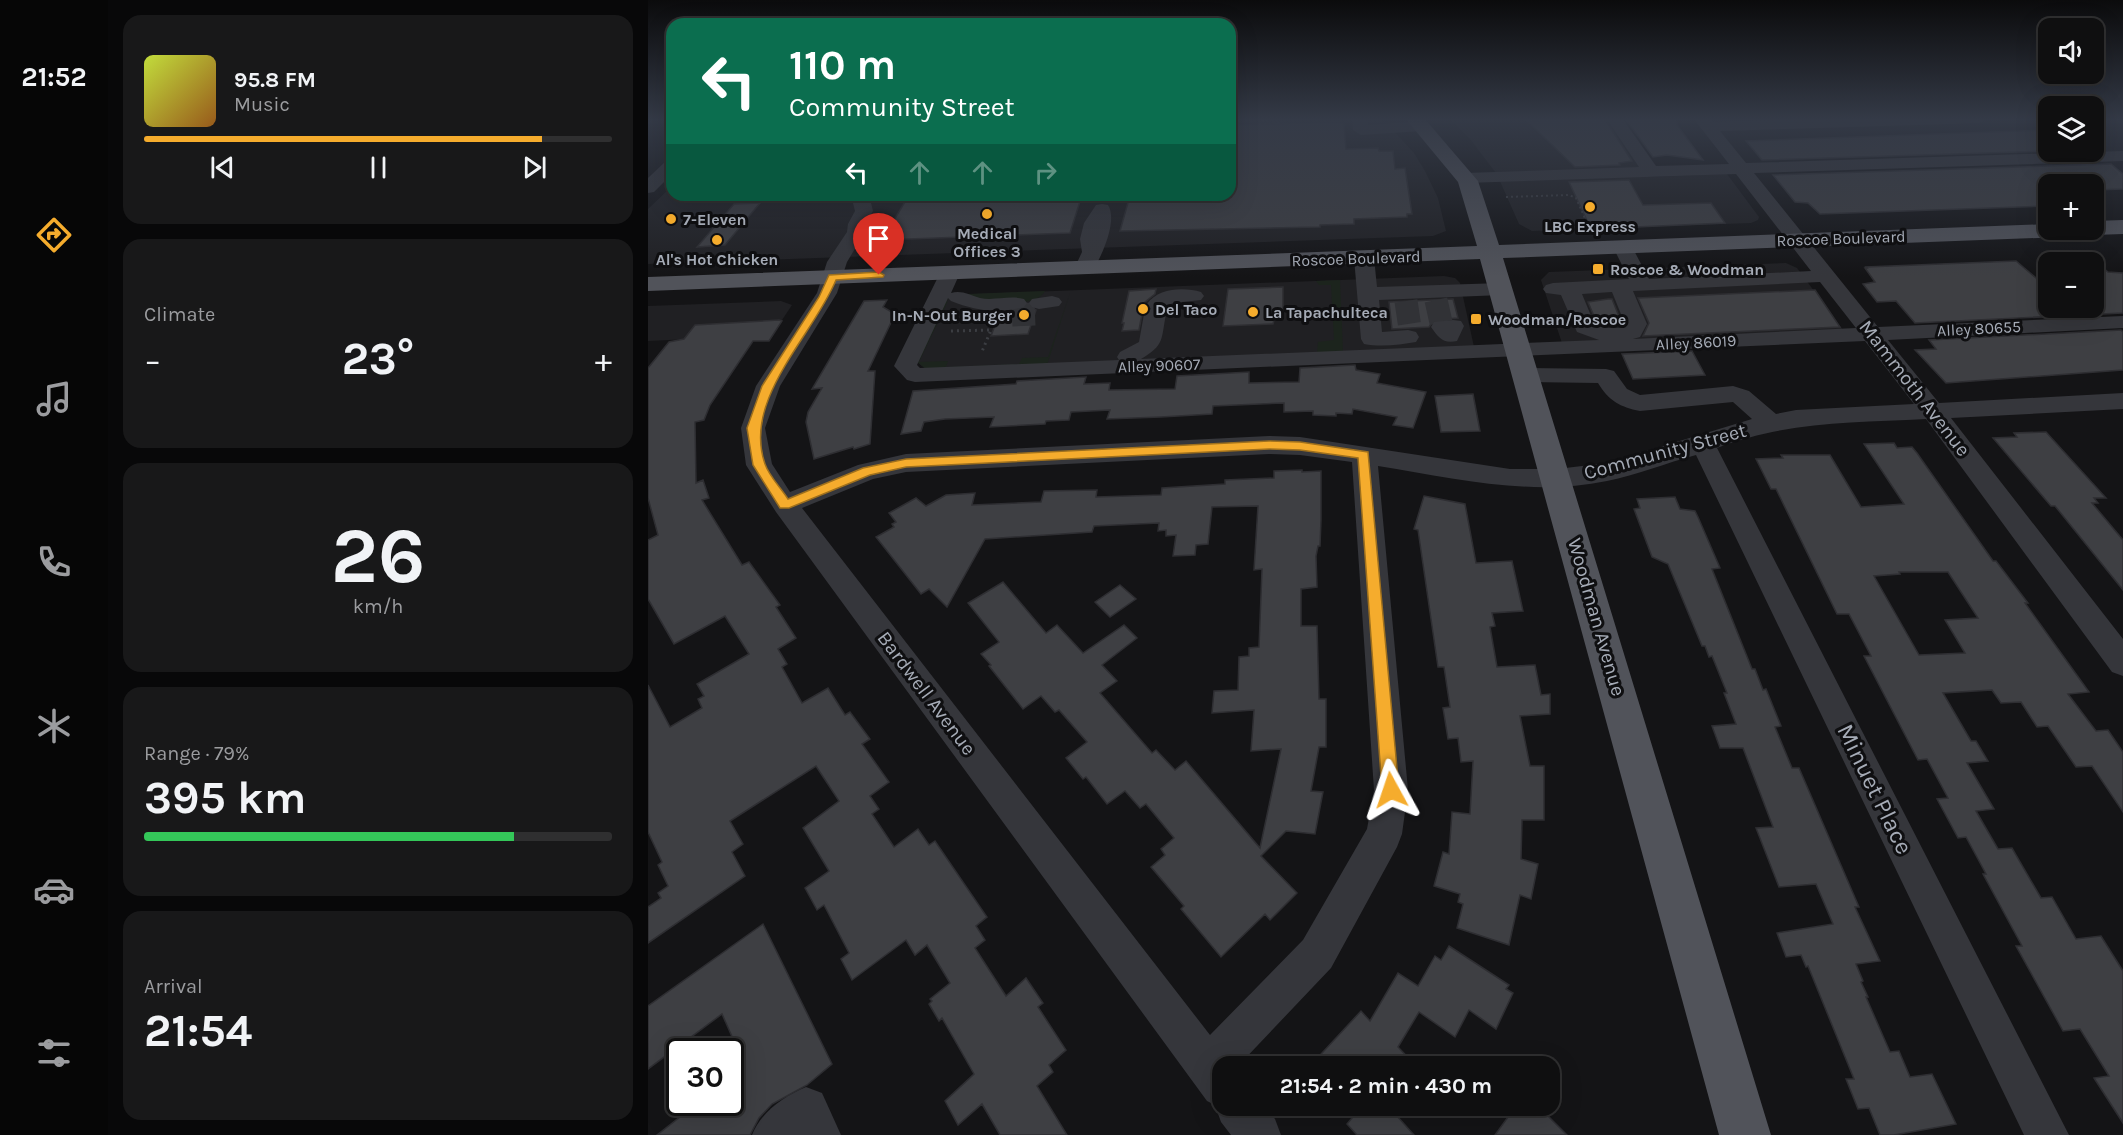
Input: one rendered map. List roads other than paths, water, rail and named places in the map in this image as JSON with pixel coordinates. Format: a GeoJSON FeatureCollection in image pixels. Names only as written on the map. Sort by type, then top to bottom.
{"type":"FeatureCollection","features":[{"type":"Feature","properties":{"kind":"main road","name":"Woodman Avenue"},"geometry":{"type":"LineString","coordinates":[[1459,171],[1465,178],[1477,207],[1502,289],[1745,1135]]}},
{"type":"Feature","properties":{"kind":"main road"},"geometry":{"type":"LineString","coordinates":[[2104,228],[2123,227]]}},
{"type":"Feature","properties":{"kind":"main road","name":"Roscoe Boulevard"},"geometry":{"type":"LineString","coordinates":[[648,284],[950,273],[1087,259],[1364,258],[2038,231]]}},
{"type":"Feature","properties":{"kind":"street"},"geometry":{"type":"LineString","coordinates":[[648,188],[666,171]]}},
{"type":"Feature","properties":{"kind":"street"},"geometry":{"type":"LineString","coordinates":[[1465,178],[1611,172],[1714,171]]}},
{"type":"Feature","properties":{"kind":"street","name":"Mammoth Avenue"},"geometry":{"type":"LineString","coordinates":[[1744,171],[1933,412],[2123,663]]}},
{"type":"Feature","properties":{"kind":"street","name":"Bardwell Avenue"},"geometry":{"type":"LineString","coordinates":[[860,201],[849,221],[849,226],[856,232],[837,262],[824,297],[768,386],[753,428],[759,465],[785,505],[1212,1072]]}},
{"type":"Feature","properties":{"kind":"street"},"geometry":{"type":"LineString","coordinates":[[1087,259],[1104,218],[1104,202]]}},
{"type":"Feature","properties":{"kind":"street"},"geometry":{"type":"LineString","coordinates":[[1623,248],[1642,285]]}},
{"type":"Feature","properties":{"kind":"street"},"geometry":{"type":"LineString","coordinates":[[1364,258],[1372,339],[1405,331],[1448,330],[1520,353],[1605,376]]}},
{"type":"Feature","properties":{"kind":"street","name":"Alley 90607"},"geometry":{"type":"LineString","coordinates":[[950,273],[905,366],[915,375],[1520,353]]}},
{"type":"Feature","properties":{"kind":"street"},"geometry":{"type":"LineString","coordinates":[[1620,286],[1635,324],[1632,333],[1620,336],[1605,336],[1585,327],[1561,288],[1828,276]]}},
{"type":"Feature","properties":{"kind":"street"},"geometry":{"type":"LineString","coordinates":[[1367,294],[1400,298],[1441,297],[1502,289]]}},
{"type":"Feature","properties":{"kind":"street"},"geometry":{"type":"LineString","coordinates":[[1128,357],[1149,345],[1156,309],[1168,297],[1194,296]]}},
{"type":"Feature","properties":{"kind":"street"},"geometry":{"type":"LineString","coordinates":[[957,303],[984,316],[1034,309]]}},
{"type":"Feature","properties":{"kind":"street","name":"Alley 80655"},"geometry":{"type":"LineString","coordinates":[[1871,333],[2123,322]]}},
{"type":"Feature","properties":{"kind":"street","name":"Alley 86019"},"geometry":{"type":"LineString","coordinates":[[1520,353],[1871,333]]}},
{"type":"Feature","properties":{"kind":"street"},"geometry":{"type":"LineString","coordinates":[[1598,347],[1605,376],[1617,396],[1628,401],[1660,402],[1733,394],[1741,396],[1771,423]]}},
{"type":"Feature","properties":{"kind":"street","name":"Community Street"},"geometry":{"type":"LineString","coordinates":[[785,505],[867,471],[906,463],[1269,445],[1300,446],[1510,478],[1557,478],[1607,472],[1703,444],[1743,429],[1796,418],[2123,401]]}},
{"type":"Feature","properties":{"kind":"street","name":"Minuet Place"},"geometry":{"type":"LineString","coordinates":[[1703,444],[2047,1135]]}},
{"type":"Feature","properties":{"kind":"street"},"geometry":{"type":"LineString","coordinates":[[1232,1056],[1317,954],[1383,834],[1391,790],[1364,455]]}},
{"type":"Feature","properties":{"kind":"street"},"geometry":{"type":"LineString","coordinates":[[774,1135],[806,1109],[819,1135]]}},
{"type":"Feature","properties":{"kind":"street"},"geometry":{"type":"LineString","coordinates":[[1245,1116],[1259,1135]]}},
{"type":"Feature","properties":{"kind":"tunnel"},"geometry":{"type":"LineString","coordinates":[[1436,300],[1442,327]]}},
{"type":"Feature","properties":{"kind":"tunnel"},"geometry":{"type":"LineString","coordinates":[[1406,301],[1410,328]]}},
{"type":"Feature","properties":{"kind":"tunnel"},"geometry":{"type":"LineString","coordinates":[[1012,315],[1035,314]]}},
{"type":"Feature","properties":{"kind":"place","name":"LBC Express"},"geometry":{"type":"Point","coordinates":[1590,207]}},
{"type":"Feature","properties":{"kind":"place","name":"Medical Offices 3"},"geometry":{"type":"Point","coordinates":[987,214]}},
{"type":"Feature","properties":{"kind":"place","name":"7-Eleven"},"geometry":{"type":"Point","coordinates":[671,219]}},
{"type":"Feature","properties":{"kind":"place","name":"Al's Hot Chicken"},"geometry":{"type":"Point","coordinates":[717,240]}},
{"type":"Feature","properties":{"kind":"place","name":"Roscoe & Woodman"},"geometry":{"type":"Point","coordinates":[1598,269]}},
{"type":"Feature","properties":{"kind":"place","name":"Del Taco"},"geometry":{"type":"Point","coordinates":[1143,309]}},
{"type":"Feature","properties":{"kind":"place","name":"La Tapachulteca"},"geometry":{"type":"Point","coordinates":[1253,312]}},
{"type":"Feature","properties":{"kind":"place","name":"In-N-Out Burger"},"geometry":{"type":"Point","coordinates":[1024,315]}},
{"type":"Feature","properties":{"kind":"place","name":"Woodman/Roscoe"},"geometry":{"type":"Point","coordinates":[1476,319]}}]}
